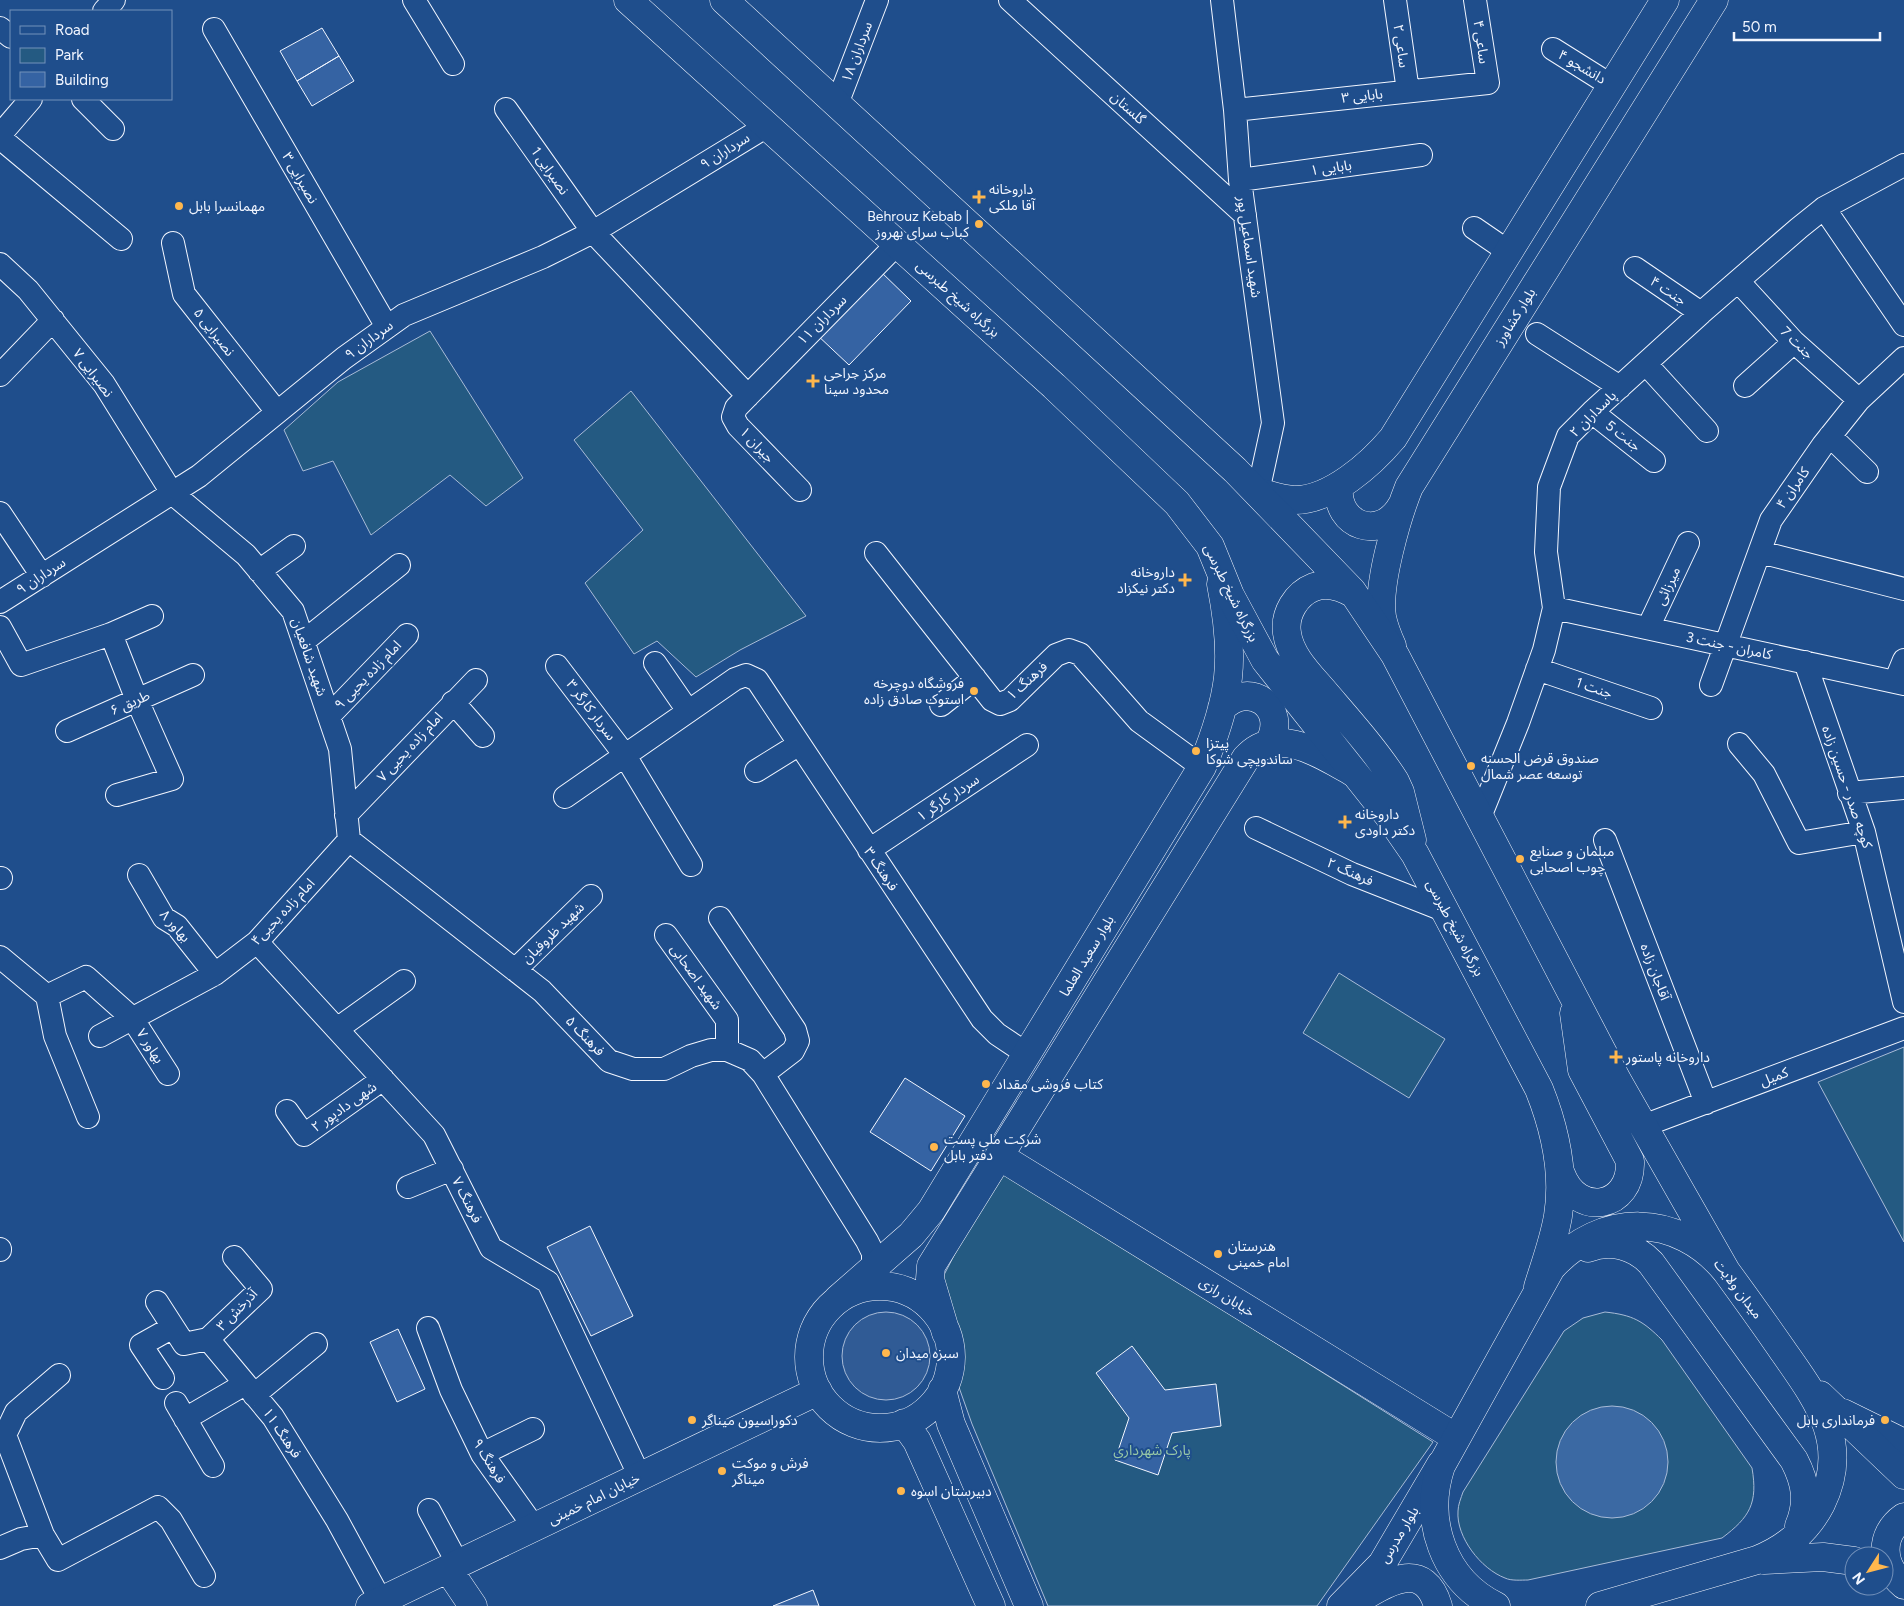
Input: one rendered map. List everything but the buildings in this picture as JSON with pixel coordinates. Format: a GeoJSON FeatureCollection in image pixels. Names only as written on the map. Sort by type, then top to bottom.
{"type":"FeatureCollection","features":[{"type":"Feature","properties":{"kind":"main road","name":"بزرگراه شیخ طبرسی"},"geometry":{"type":"LineString","coordinates":[[628,0],[1054,386],[1176,503],[1210,546],[1234,603],[1265,660],[1415,854],[1539,1088],[1552,1123],[1561,1174],[1558,1219],[1543,1279]]}},
{"type":"Feature","properties":{"kind":"main road"},"geometry":{"type":"LineString","coordinates":[[724,0],[1258,492],[1327,562],[1354,594],[1395,655],[1643,1126],[1726,1271]]}},
{"type":"Feature","properties":{"kind":"main road"},"geometry":{"type":"LineString","coordinates":[[1258,492],[1284,499],[1297,500],[1319,495],[1339,486],[1379,453],[1393,438],[1665,0]]}},
{"type":"Feature","properties":{"kind":"main road","name":"بلوار کشاورز"},"geometry":{"type":"LineString","coordinates":[[1395,655],[1385,628],[1381,604],[1402,505],[1409,487],[1714,0]]}},
{"type":"Feature","properties":{"kind":"main road"},"geometry":{"type":"LineString","coordinates":[[1339,486],[1340,506],[1349,518],[1362,525],[1381,525],[1397,514],[1402,505]]}},
{"type":"Feature","properties":{"kind":"main road","name":"بلوار سعید العلما"},"geometry":{"type":"LineString","coordinates":[[838,1299],[926,1218],[1202,768],[1228,690],[1231,649],[1217,565]]}},
{"type":"Feature","properties":{"kind":"main road"},"geometry":{"type":"LineString","coordinates":[[1354,594],[1343,588],[1329,585],[1315,587],[1302,595],[1289,613],[1286,634],[1299,661],[1382,762],[1395,781],[1400,792],[1415,854]]}},
{"type":"Feature","properties":{"kind":"main road"},"geometry":{"type":"LineString","coordinates":[[1222,708],[1242,696],[1257,698],[1264,702],[1269,707],[1275,721],[1275,729],[1269,743]]}},
{"type":"Feature","properties":{"kind":"main road"},"geometry":{"type":"LineString","coordinates":[[946,1333],[932,1309],[911,1293],[900,1288],[874,1286],[849,1292],[838,1299],[820,1318],[811,1342],[810,1367],[818,1391],[835,1411],[857,1424],[882,1428],[904,1423],[929,1408],[942,1390],[950,1362],[950,1347],[946,1333],[930,1279],[931,1266],[1246,758],[1252,751],[1269,743],[1281,742],[1300,747],[1354,773]]}},
{"type":"Feature","properties":{"kind":"main road"},"geometry":{"type":"LineString","coordinates":[[1561,1174],[1571,1193],[1580,1199],[1602,1202],[1619,1194],[1629,1179],[1630,1170],[1630,1161],[1582,1070],[1571,992]]}},
{"type":"Feature","properties":{"kind":"main road","name":"خیابان رازی"},"geometry":{"type":"LineString","coordinates":[[999,1156],[1450,1447]]}},
{"type":"Feature","properties":{"kind":"main road","name":"میدان ولایت"},"geometry":{"type":"LineString","coordinates":[[1496,1606],[1480,1597],[1461,1579],[1440,1545],[1434,1522],[1434,1499],[1437,1477],[1450,1447],[1543,1279],[1566,1252],[1585,1239],[1617,1228],[1639,1226],[1661,1229],[1683,1236],[1711,1254],[1726,1271],[1816,1398],[1827,1422],[1832,1461],[1827,1487],[1817,1511],[1801,1532],[1787,1544],[1757,1560],[1607,1605]]}},
{"type":"Feature","properties":{"kind":"main road"},"geometry":{"type":"LineString","coordinates":[[1543,1279],[1581,1251],[1604,1245],[1626,1246],[1638,1251],[1651,1263],[1797,1466],[1804,1483],[1806,1501],[1798,1529],[1787,1544]]}},
{"type":"Feature","properties":{"kind":"main road"},"geometry":{"type":"LineString","coordinates":[[1803,1379],[1904,1475]]}},
{"type":"Feature","properties":{"kind":"main road"},"geometry":{"type":"LineString","coordinates":[[942,1390],[951,1424],[1029,1606]]}},
{"type":"Feature","properties":{"kind":"main road","name":"خیابان امام خمینی"},"geometry":{"type":"LineString","coordinates":[[375,1603],[818,1391]]}},
{"type":"Feature","properties":{"kind":"main road"},"geometry":{"type":"LineString","coordinates":[[1834,1408],[1904,1443]]}},
{"type":"Feature","properties":{"kind":"main road"},"geometry":{"type":"LineString","coordinates":[[904,1423],[917,1440],[992,1606]]}},
{"type":"Feature","properties":{"kind":"main road","name":"بلوار مدرس"},"geometry":{"type":"LineString","coordinates":[[1341,1606],[1382,1564],[1450,1447]]}},
{"type":"Feature","properties":{"kind":"main road"},"geometry":{"type":"LineString","coordinates":[[1904,1516],[1891,1530],[1885,1546],[1887,1564],[1891,1572],[1904,1587]]}},
{"type":"Feature","properties":{"kind":"main road"},"geometry":{"type":"LineString","coordinates":[[1757,1560],[1823,1556],[1844,1560]]}},
{"type":"Feature","properties":{"kind":"main road"},"geometry":{"type":"LineString","coordinates":[[453,1566],[473,1606]]}},
{"type":"Feature","properties":{"kind":"main road"},"geometry":{"type":"LineString","coordinates":[[1349,1606],[1386,1582],[1404,1578],[1414,1579],[1429,1588],[1438,1606]]}},
{"type":"Feature","properties":{"kind":"street"},"geometry":{"type":"LineString","coordinates":[[105,10],[114,0]]}},
{"type":"Feature","properties":{"kind":"street"},"geometry":{"type":"LineString","coordinates":[[414,0],[453,64]]}},
{"type":"Feature","properties":{"kind":"street","name":"سرداران ۱۸"},"geometry":{"type":"LineString","coordinates":[[838,104],[877,0]]}},
{"type":"Feature","properties":{"kind":"street","name":"گلستان"},"geometry":{"type":"LineString","coordinates":[[1010,0],[1245,215]]}},
{"type":"Feature","properties":{"kind":"street","name":"شهید اسماعیل پور"},"geometry":{"type":"LineString","coordinates":[[1222,0],[1236,110],[1240,180],[1273,423],[1258,492]]}},
{"type":"Feature","properties":{"kind":"street","name":"ساعی ۲"},"geometry":{"type":"LineString","coordinates":[[1395,0],[1408,92]]}},
{"type":"Feature","properties":{"kind":"street","name":"ساعی ۴"},"geometry":{"type":"LineString","coordinates":[[1475,0],[1488,83]]}},
{"type":"Feature","properties":{"kind":"street","name":"نصیرایی ۳"},"geometry":{"type":"LineString","coordinates":[[214,29],[387,327]]}},
{"type":"Feature","properties":{"kind":"street","name":"دانشجو ۴"},"geometry":{"type":"LineString","coordinates":[[1553,49],[1612,86]]}},
{"type":"Feature","properties":{"kind":"street","name":"بابایی ۳"},"geometry":{"type":"LineString","coordinates":[[1236,110],[1488,83]]}},
{"type":"Feature","properties":{"kind":"street"},"geometry":{"type":"LineString","coordinates":[[30,100],[0,137],[121,239]]}},
{"type":"Feature","properties":{"kind":"street"},"geometry":{"type":"LineString","coordinates":[[84,100],[113,129]]}},
{"type":"Feature","properties":{"kind":"street","name":"نصیرایی 1"},"geometry":{"type":"LineString","coordinates":[[506,109],[593,232],[748,396]]}},
{"type":"Feature","properties":{"kind":"street","name":"سرداران ۹"},"geometry":{"type":"LineString","coordinates":[[0,602],[199,476],[344,358],[404,315],[544,257],[593,232],[767,126]]}},
{"type":"Feature","properties":{"kind":"street","name":"بابایی ۱"},"geometry":{"type":"LineString","coordinates":[[1240,180],[1422,155]]}},
{"type":"Feature","properties":{"kind":"street","name":"پاسداران ۲"},"geometry":{"type":"LineString","coordinates":[[1480,818],[1518,724],[1537,669],[1554,608],[1546,552],[1550,487],[1568,436],[1701,313],[1824,208],[1904,165]]}},
{"type":"Feature","properties":{"kind":"street"},"geometry":{"type":"LineString","coordinates":[[1824,208],[1904,325]]}},
{"type":"Feature","properties":{"kind":"street"},"geometry":{"type":"LineString","coordinates":[[1474,228],[1509,252]]}},
{"type":"Feature","properties":{"kind":"street","name":"نصیرایی ۵"},"geometry":{"type":"LineString","coordinates":[[173,243],[184,294],[276,412]]}},
{"type":"Feature","properties":{"kind":"street","name":"سرداران ۱۱"},"geometry":{"type":"LineString","coordinates":[[748,396],[897,244]]}},
{"type":"Feature","properties":{"kind":"street","name":"نصیرایی ۷"},"geometry":{"type":"LineString","coordinates":[[0,264],[28,290],[104,384],[172,493]]}},
{"type":"Feature","properties":{"kind":"street","name":"جنت ۴"},"geometry":{"type":"LineString","coordinates":[[1635,268],[1701,313]]}},
{"type":"Feature","properties":{"kind":"street","name":"جنت 7"},"geometry":{"type":"LineString","coordinates":[[1738,281],[1794,342],[1860,400]]}},
{"type":"Feature","properties":{"kind":"street"},"geometry":{"type":"LineString","coordinates":[[0,375],[53,320]]}},
{"type":"Feature","properties":{"kind":"street"},"geometry":{"type":"LineString","coordinates":[[1537,334],[1620,387]]}},
{"type":"Feature","properties":{"kind":"street"},"geometry":{"type":"LineString","coordinates":[[1745,386],[1794,342]]}},
{"type":"Feature","properties":{"kind":"street","name":"کامران ۴"},"geometry":{"type":"LineString","coordinates":[[1711,685],[1771,520],[1830,436],[1860,400],[1904,358]]}},
{"type":"Feature","properties":{"kind":"street"},"geometry":{"type":"LineString","coordinates":[[1646,364],[1707,431]]}},
{"type":"Feature","properties":{"kind":"street","name":"جیران ۱"},"geometry":{"type":"LineString","coordinates":[[748,396],[736,408],[733,417],[738,426],[800,490]]}},
{"type":"Feature","properties":{"kind":"street","name":"جنت 5"},"geometry":{"type":"LineString","coordinates":[[1592,412],[1654,461]]}},
{"type":"Feature","properties":{"kind":"street"},"geometry":{"type":"LineString","coordinates":[[1830,436],[1867,472]]}},
{"type":"Feature","properties":{"kind":"street","name":"شهید شافعیان"},"geometry":{"type":"LineString","coordinates":[[172,493],[246,555],[293,611],[340,749],[349,840]]}},
{"type":"Feature","properties":{"kind":"street"},"geometry":{"type":"LineString","coordinates":[[0,513],[42,576]]}},
{"type":"Feature","properties":{"kind":"street","name":"میرزائی"},"geometry":{"type":"LineString","coordinates":[[1648,628],[1688,543]]}},
{"type":"Feature","properties":{"kind":"street"},"geometry":{"type":"LineString","coordinates":[[259,571],[294,546]]}},
{"type":"Feature","properties":{"kind":"street"},"geometry":{"type":"LineString","coordinates":[[1760,552],[1902,583]]}},
{"type":"Feature","properties":{"kind":"street","name":"فرهنگ ۱"},"geometry":{"type":"LineString","coordinates":[[876,553],[992,700],[1000,704],[1010,700],[1056,655],[1069,650],[1080,654],[1139,721],[1202,768]]}},
{"type":"Feature","properties":{"kind":"street"},"geometry":{"type":"LineString","coordinates":[[304,641],[399,566]]}},
{"type":"Feature","properties":{"kind":"street","name":"کامران - جنت 3"},"geometry":{"type":"LineString","coordinates":[[1554,608],[1900,683]]}},
{"type":"Feature","properties":{"kind":"street"},"geometry":{"type":"LineString","coordinates":[[0,627],[21,665],[111,634],[152,616]]}},
{"type":"Feature","properties":{"kind":"street"},"geometry":{"type":"LineString","coordinates":[[111,634],[137,700],[172,779],[118,795]]}},
{"type":"Feature","properties":{"kind":"street","name":"امام زاده یحیی ۹"},"geometry":{"type":"LineString","coordinates":[[329,716],[408,635]]}},
{"type":"Feature","properties":{"kind":"street"},"geometry":{"type":"LineString","coordinates":[[1900,683],[1904,660]]}},
{"type":"Feature","properties":{"kind":"street","name":"کوچه صدر - حسین زاده"},"geometry":{"type":"LineString","coordinates":[[1805,662],[1864,832],[1904,1002]]}},
{"type":"Feature","properties":{"kind":"street"},"geometry":{"type":"LineString","coordinates":[[565,797],[688,711],[655,663]]}},
{"type":"Feature","properties":{"kind":"street","name":"سردار کارگر ۳"},"geometry":{"type":"LineString","coordinates":[[557,666],[624,754],[691,866]]}},
{"type":"Feature","properties":{"kind":"street","name":"جنت 1"},"geometry":{"type":"LineString","coordinates":[[1537,669],[1651,708]]}},
{"type":"Feature","properties":{"kind":"street","name":"فرهنگ ۳"},"geometry":{"type":"LineString","coordinates":[[688,711],[735,679],[746,674],[757,680],[798,745],[982,1019],[997,1034],[1027,1054]]}},
{"type":"Feature","properties":{"kind":"street","name":"طریق ۶"},"geometry":{"type":"LineString","coordinates":[[67,731],[193,675]]}},
{"type":"Feature","properties":{"kind":"street"},"geometry":{"type":"LineString","coordinates":[[941,705],[975,678]]}},
{"type":"Feature","properties":{"kind":"street","name":"امام زاده یحیی ۷"},"geometry":{"type":"LineString","coordinates":[[346,815],[476,680]]}},
{"type":"Feature","properties":{"kind":"street"},"geometry":{"type":"LineString","coordinates":[[453,702],[483,736]]}},
{"type":"Feature","properties":{"kind":"street"},"geometry":{"type":"LineString","coordinates":[[1739,744],[1764,774],[1799,843],[1864,832]]}},
{"type":"Feature","properties":{"kind":"street"},"geometry":{"type":"LineString","coordinates":[[756,770],[798,745]]}},
{"type":"Feature","properties":{"kind":"street","name":"سردار کارگر ۱"},"geometry":{"type":"LineString","coordinates":[[869,850],[1027,745]]}},
{"type":"Feature","properties":{"kind":"street"},"geometry":{"type":"LineString","coordinates":[[1849,793],[1904,788]]}},
{"type":"Feature","properties":{"kind":"street","name":"فرهنگ ۲"},"geometry":{"type":"LineString","coordinates":[[1256,828],[1352,874],[1446,911]]}},
{"type":"Feature","properties":{"kind":"street","name":"امام زاده یحیی۴"},"geometry":{"type":"LineString","coordinates":[[100,1036],[215,974],[257,942],[349,840]]}},
{"type":"Feature","properties":{"kind":"street","name":"فرهنگ ۵"},"geometry":{"type":"LineString","coordinates":[[349,840],[542,991],[609,1061],[633,1069],[664,1069],[691,1056],[711,1050],[727,1050],[750,1060],[763,1074],[871,1247],[874,1259],[873,1268]]}},
{"type":"Feature","properties":{"kind":"street","name":"آقاجان زاده"},"geometry":{"type":"LineString","coordinates":[[1605,840],[1706,1103]]}},
{"type":"Feature","properties":{"kind":"street","name":"بهاور ۸"},"geometry":{"type":"LineString","coordinates":[[139,875],[164,918],[177,926],[215,974]]}},
{"type":"Feature","properties":{"kind":"street","name":"شهید ظروفیان"},"geometry":{"type":"LineString","coordinates":[[515,970],[591,896]]}},
{"type":"Feature","properties":{"kind":"street"},"geometry":{"type":"LineString","coordinates":[[720,918],[795,1030],[798,1041],[793,1051],[763,1074]]}},
{"type":"Feature","properties":{"kind":"street","name":"شهید اصحابی"},"geometry":{"type":"LineString","coordinates":[[666,935],[727,1020],[727,1050]]}},
{"type":"Feature","properties":{"kind":"street","name":"فرهنگ ۷"},"geometry":{"type":"LineString","coordinates":[[257,942],[434,1135],[491,1248],[548,1282],[640,1477]]}},
{"type":"Feature","properties":{"kind":"street"},"geometry":{"type":"LineString","coordinates":[[0,957],[47,996],[55,1036],[88,1118]]}},
{"type":"Feature","properties":{"kind":"street","name":"بهاور ۷"},"geometry":{"type":"LineString","coordinates":[[47,996],[86,976],[132,1018],[168,1074]]}},
{"type":"Feature","properties":{"kind":"street"},"geometry":{"type":"LineString","coordinates":[[337,1029],[404,981]]}},
{"type":"Feature","properties":{"kind":"street","name":"کمیل"},"geometry":{"type":"LineString","coordinates":[[1643,1126],[1904,1028]]}},
{"type":"Feature","properties":{"kind":"street","name":"شهی دادپور ۲"},"geometry":{"type":"LineString","coordinates":[[286,1111],[304,1135],[383,1079]]}},
{"type":"Feature","properties":{"kind":"street"},"geometry":{"type":"LineString","coordinates":[[408,1187],[452,1169]]}},
{"type":"Feature","properties":{"kind":"street","name":"آذرخش ۳"},"geometry":{"type":"LineString","coordinates":[[208,1339],[261,1289],[234,1257]]}},
{"type":"Feature","properties":{"kind":"street"},"geometry":{"type":"LineString","coordinates":[[157,1302],[184,1344],[208,1339]]}},
{"type":"Feature","properties":{"kind":"street"},"geometry":{"type":"LineString","coordinates":[[163,1378],[141,1345],[173,1327]]}},
{"type":"Feature","properties":{"kind":"street","name":"فرهنگ ۹"},"geometry":{"type":"LineString","coordinates":[[428,1328],[451,1390],[482,1454],[534,1527]]}},
{"type":"Feature","properties":{"kind":"street","name":"فرهنگ ۱۱"},"geometry":{"type":"LineString","coordinates":[[208,1339],[273,1417],[332,1512],[375,1603]]}},
{"type":"Feature","properties":{"kind":"street"},"geometry":{"type":"LineString","coordinates":[[213,1466],[180,1411],[250,1389],[316,1344]]}},
{"type":"Feature","properties":{"kind":"street"},"geometry":{"type":"LineString","coordinates":[[59,1375],[16,1412],[3,1436],[43,1535],[58,1560],[158,1507],[172,1520],[204,1576]]}},
{"type":"Feature","properties":{"kind":"street"},"geometry":{"type":"LineString","coordinates":[[482,1454],[533,1429]]}},
{"type":"Feature","properties":{"kind":"street"},"geometry":{"type":"LineString","coordinates":[[429,1510],[453,1566]]}},
{"type":"Feature","properties":{"kind":"street"},"geometry":{"type":"LineString","coordinates":[[0,1548],[21,1539],[43,1535]]}},
{"type":"Feature","properties":{"kind":"green space"},"geometry":{"type":"Polygon","coordinates":[[[430,331],[523,478],[486,506],[450,475],[371,535],[333,461],[303,471],[284,430],[338,382],[430,331]]]}},
{"type":"Feature","properties":{"kind":"green space"},"geometry":{"type":"Polygon","coordinates":[[[631,391],[806,616],[740,650],[696,677],[657,641],[634,654],[585,583],[643,530],[574,440],[631,391]]]}},
{"type":"Feature","properties":{"kind":"green space"},"geometry":{"type":"Polygon","coordinates":[[[1339,973],[1445,1039],[1409,1098],[1303,1033],[1339,973]]]}},
{"type":"Feature","properties":{"kind":"green space"},"geometry":{"type":"Polygon","coordinates":[[[1904,1047],[1904,1242],[1818,1082],[1904,1047]]]}},
{"type":"Feature","properties":{"kind":"green space","name":"پارک شهرداری"},"geometry":{"type":"Polygon","coordinates":[[[999,1169],[1433,1442],[1317,1606],[1048,1606],[972,1424],[950,1362],[940,1319],[932,1298],[999,1169]]]}},
{"type":"Feature","properties":{"kind":"green space"},"geometry":{"type":"Polygon","coordinates":[[[1605,1312],[1637,1320],[1662,1340],[1752,1468],[1754,1480],[1753,1500],[1745,1516],[1722,1538],[1528,1580],[1507,1579],[1496,1574],[1479,1560],[1466,1541],[1458,1521],[1458,1506],[1463,1492],[1564,1331],[1583,1318],[1605,1312]]]}},
{"type":"Feature","properties":{"kind":"shaded area","name":"سبزه میدان"},"geometry":{"type":"Polygon","coordinates":[[[886,1312],[903,1315],[917,1325],[927,1339],[930,1356],[927,1373],[917,1387],[903,1397],[886,1400],[869,1397],[855,1387],[845,1373],[842,1356],[845,1339],[855,1325],[869,1315],[886,1312]]]}},
{"type":"Feature","properties":{"kind":"shaded area"},"geometry":{"type":"Polygon","coordinates":[[[1612,1406],[1633,1411],[1651,1423],[1663,1441],[1668,1462],[1663,1483],[1651,1501],[1633,1513],[1612,1518],[1591,1513],[1573,1501],[1561,1483],[1556,1462],[1561,1441],[1573,1423],[1591,1411],[1612,1406]]]}},
{"type":"Feature","properties":{"kind":"place","name":"داروخانه آقا ملکی"},"geometry":{"type":"Point","coordinates":[979,197]}},
{"type":"Feature","properties":{"kind":"place","name":"مهمانسرا بابل"},"geometry":{"type":"Point","coordinates":[179,206]}},
{"type":"Feature","properties":{"kind":"place","name":"Behrouz Kebab | کباب سرای بهروز"},"geometry":{"type":"Point","coordinates":[979,224]}},
{"type":"Feature","properties":{"kind":"place","name":"مرکز جراحی محدود سینا"},"geometry":{"type":"Point","coordinates":[813,381]}},
{"type":"Feature","properties":{"kind":"place","name":"داروخانه دکتر نیکزاد"},"geometry":{"type":"Point","coordinates":[1185,580]}},
{"type":"Feature","properties":{"kind":"place","name":"فروشگاه دوچرخه استوک صادق زاده"},"geometry":{"type":"Point","coordinates":[974,691]}},
{"type":"Feature","properties":{"kind":"place","name":"پیتزا ساندویچی شوکا"},"geometry":{"type":"Point","coordinates":[1196,751]}},
{"type":"Feature","properties":{"kind":"place","name":"صندوق قرض الحسنه توسعه عصر شمال"},"geometry":{"type":"Point","coordinates":[1471,766]}},
{"type":"Feature","properties":{"kind":"place","name":"داروخانه دکتر داودی"},"geometry":{"type":"Point","coordinates":[1345,822]}},
{"type":"Feature","properties":{"kind":"place","name":"مبلمان و صنایع چوب اصحابی"},"geometry":{"type":"Point","coordinates":[1520,859]}},
{"type":"Feature","properties":{"kind":"place","name":"داروخانه پاستور"},"geometry":{"type":"Point","coordinates":[1616,1057]}},
{"type":"Feature","properties":{"kind":"place","name":"کتاب فروشی مقداد"},"geometry":{"type":"Point","coordinates":[986,1084]}},
{"type":"Feature","properties":{"kind":"place","name":"شرکت ملی پست دفتر بابل"},"geometry":{"type":"Point","coordinates":[934,1147]}},
{"type":"Feature","properties":{"kind":"place","name":"هنرستان امام خمینی"},"geometry":{"type":"Point","coordinates":[1218,1254]}},
{"type":"Feature","properties":{"kind":"place","name":"سبزه میدان"},"geometry":{"type":"Point","coordinates":[886,1353]}},
{"type":"Feature","properties":{"kind":"place","name":"دکوراسیون میناگر"},"geometry":{"type":"Point","coordinates":[692,1420]}},
{"type":"Feature","properties":{"kind":"place","name":"فرمانداری بابل"},"geometry":{"type":"Point","coordinates":[1885,1420]}},
{"type":"Feature","properties":{"kind":"place","name":"فرش و موکت میناگر"},"geometry":{"type":"Point","coordinates":[722,1471]}},
{"type":"Feature","properties":{"kind":"place","name":"دبیرستان اسوه"},"geometry":{"type":"Point","coordinates":[901,1491]}}]}
